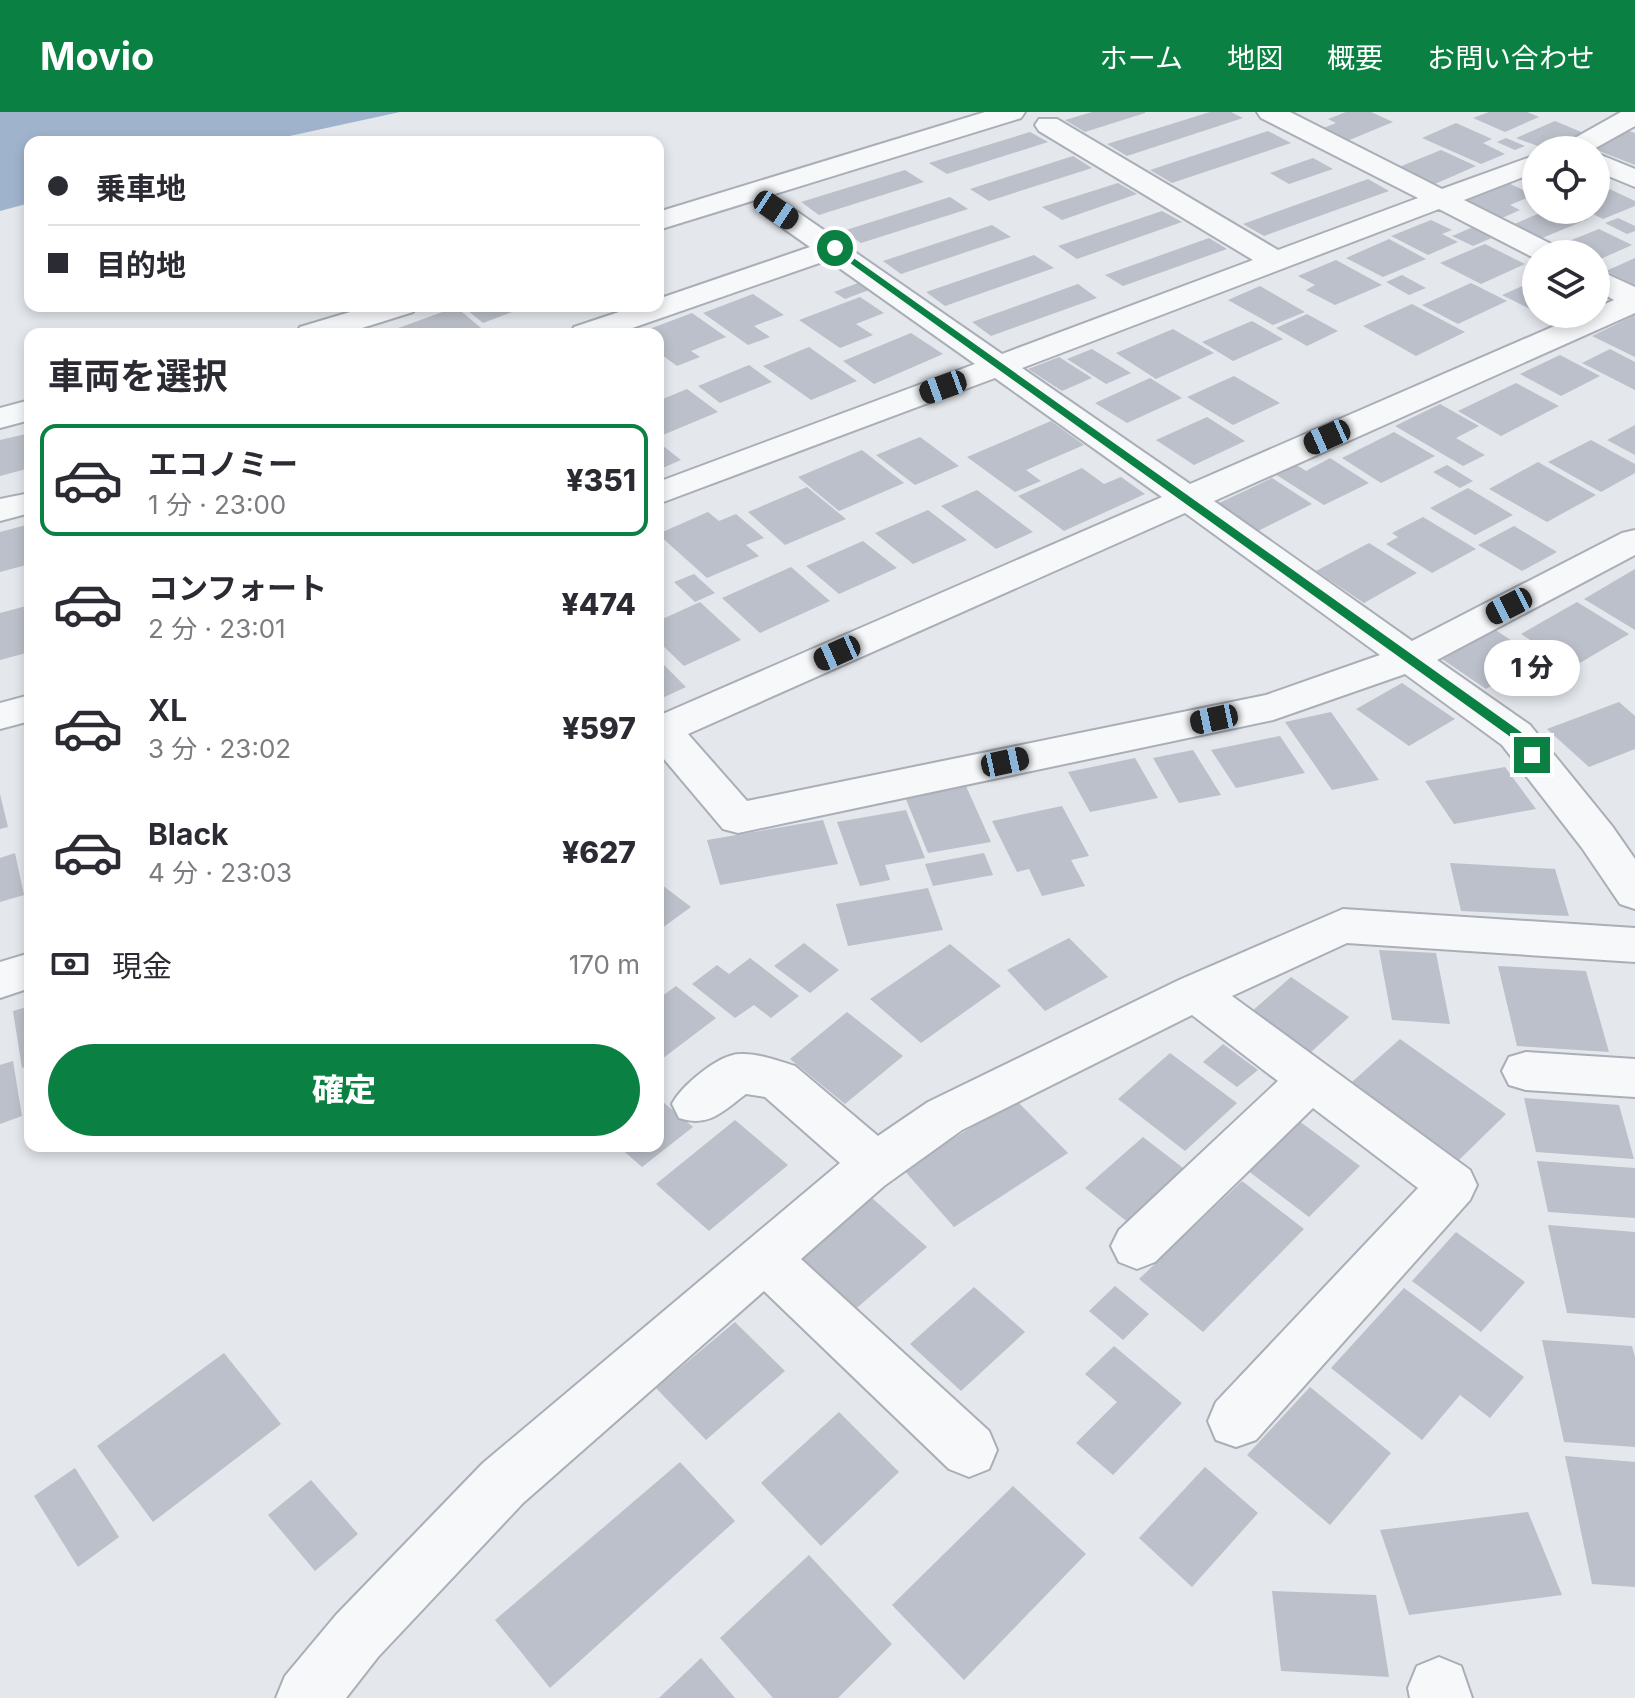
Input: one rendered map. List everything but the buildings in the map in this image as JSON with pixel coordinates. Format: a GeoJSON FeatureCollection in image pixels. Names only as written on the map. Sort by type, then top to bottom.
{"type":"FeatureCollection","features":[{"type":"Feature","properties":{"kind":"street"},"geometry":{"type":"LineString","coordinates":[[664,219],[1012,112]]}},
{"type":"Feature","properties":{"kind":"street"},"geometry":{"type":"LineString","coordinates":[[1288,115],[1522,240]]}},
{"type":"Feature","properties":{"kind":"street"},"geometry":{"type":"LineString","coordinates":[[1598,136],[1635,115]]}},
{"type":"Feature","properties":{"kind":"street"},"geometry":{"type":"LineString","coordinates":[[1048,125],[1276,261]]}},
{"type":"Feature","properties":{"kind":"street"},"geometry":{"type":"LineString","coordinates":[[1610,167],[1635,179]]}},
{"type":"Feature","properties":{"kind":"street"},"geometry":{"type":"LineString","coordinates":[[664,492],[1522,168]]}},
{"type":"Feature","properties":{"kind":"street"},"geometry":{"type":"LineString","coordinates":[[776,210],[1000,365],[1516,735],[1616,832],[1635,893]]}},
{"type":"Feature","properties":{"kind":"street"},"geometry":{"type":"LineString","coordinates":[[664,307],[835,248]]}},
{"type":"Feature","properties":{"kind":"street"},"geometry":{"type":"LineString","coordinates":[[1610,286],[1635,300]]}},
{"type":"Feature","properties":{"kind":"street"},"geometry":{"type":"LineString","coordinates":[[664,729],[1635,300]]}},
{"type":"Feature","properties":{"kind":"street"},"geometry":{"type":"LineString","coordinates":[[330,328],[382,312]]}},
{"type":"Feature","properties":{"kind":"street"},"geometry":{"type":"LineString","coordinates":[[602,328],[649,312]]}},
{"type":"Feature","properties":{"kind":"street"},"geometry":{"type":"LineString","coordinates":[[0,418],[24,412]]}},
{"type":"Feature","properties":{"kind":"street"},"geometry":{"type":"LineString","coordinates":[[0,510],[24,504]]}},
{"type":"Feature","properties":{"kind":"street"},"geometry":{"type":"LineString","coordinates":[[664,735],[738,818],[1273,707],[1408,659],[1635,541]]}},
{"type":"Feature","properties":{"kind":"street"},"geometry":{"type":"LineString","coordinates":[[0,716],[24,710]]}},
{"type":"Feature","properties":{"kind":"street"},"geometry":{"type":"LineString","coordinates":[[307,1698],[357,1636],[503,1483],[876,1164],[945,1116],[1195,993],[1343,926],[1635,945]]}},
{"type":"Feature","properties":{"kind":"street"},"geometry":{"type":"LineString","coordinates":[[0,980],[24,972]]}},
{"type":"Feature","properties":{"kind":"street"},"geometry":{"type":"LineString","coordinates":[[1195,993],[1452,1185],[1236,1421]]}},
{"type":"Feature","properties":{"kind":"street"},"geometry":{"type":"LineString","coordinates":[[1526,1071],[1635,1078]]}},
{"type":"Feature","properties":{"kind":"street"},"geometry":{"type":"LineString","coordinates":[[696,1104],[739,1073],[778,1080],[876,1164]]}},
{"type":"Feature","properties":{"kind":"street"},"geometry":{"type":"LineString","coordinates":[[1137,1246],[1311,1080]]}},
{"type":"Feature","properties":{"kind":"street"},"geometry":{"type":"LineString","coordinates":[[765,1259],[969,1450]]}},
{"type":"Feature","properties":{"kind":"water"},"geometry":{"type":"Polygon","coordinates":[[[0,112],[400,112],[290,136],[24,136],[24,205],[0,211],[0,112]]]}},
{"type":"Feature","properties":{"kind":"route"},"geometry":{"type":"LineString","coordinates":[[835,248],[1516,735],[1532,755]]}}]}
